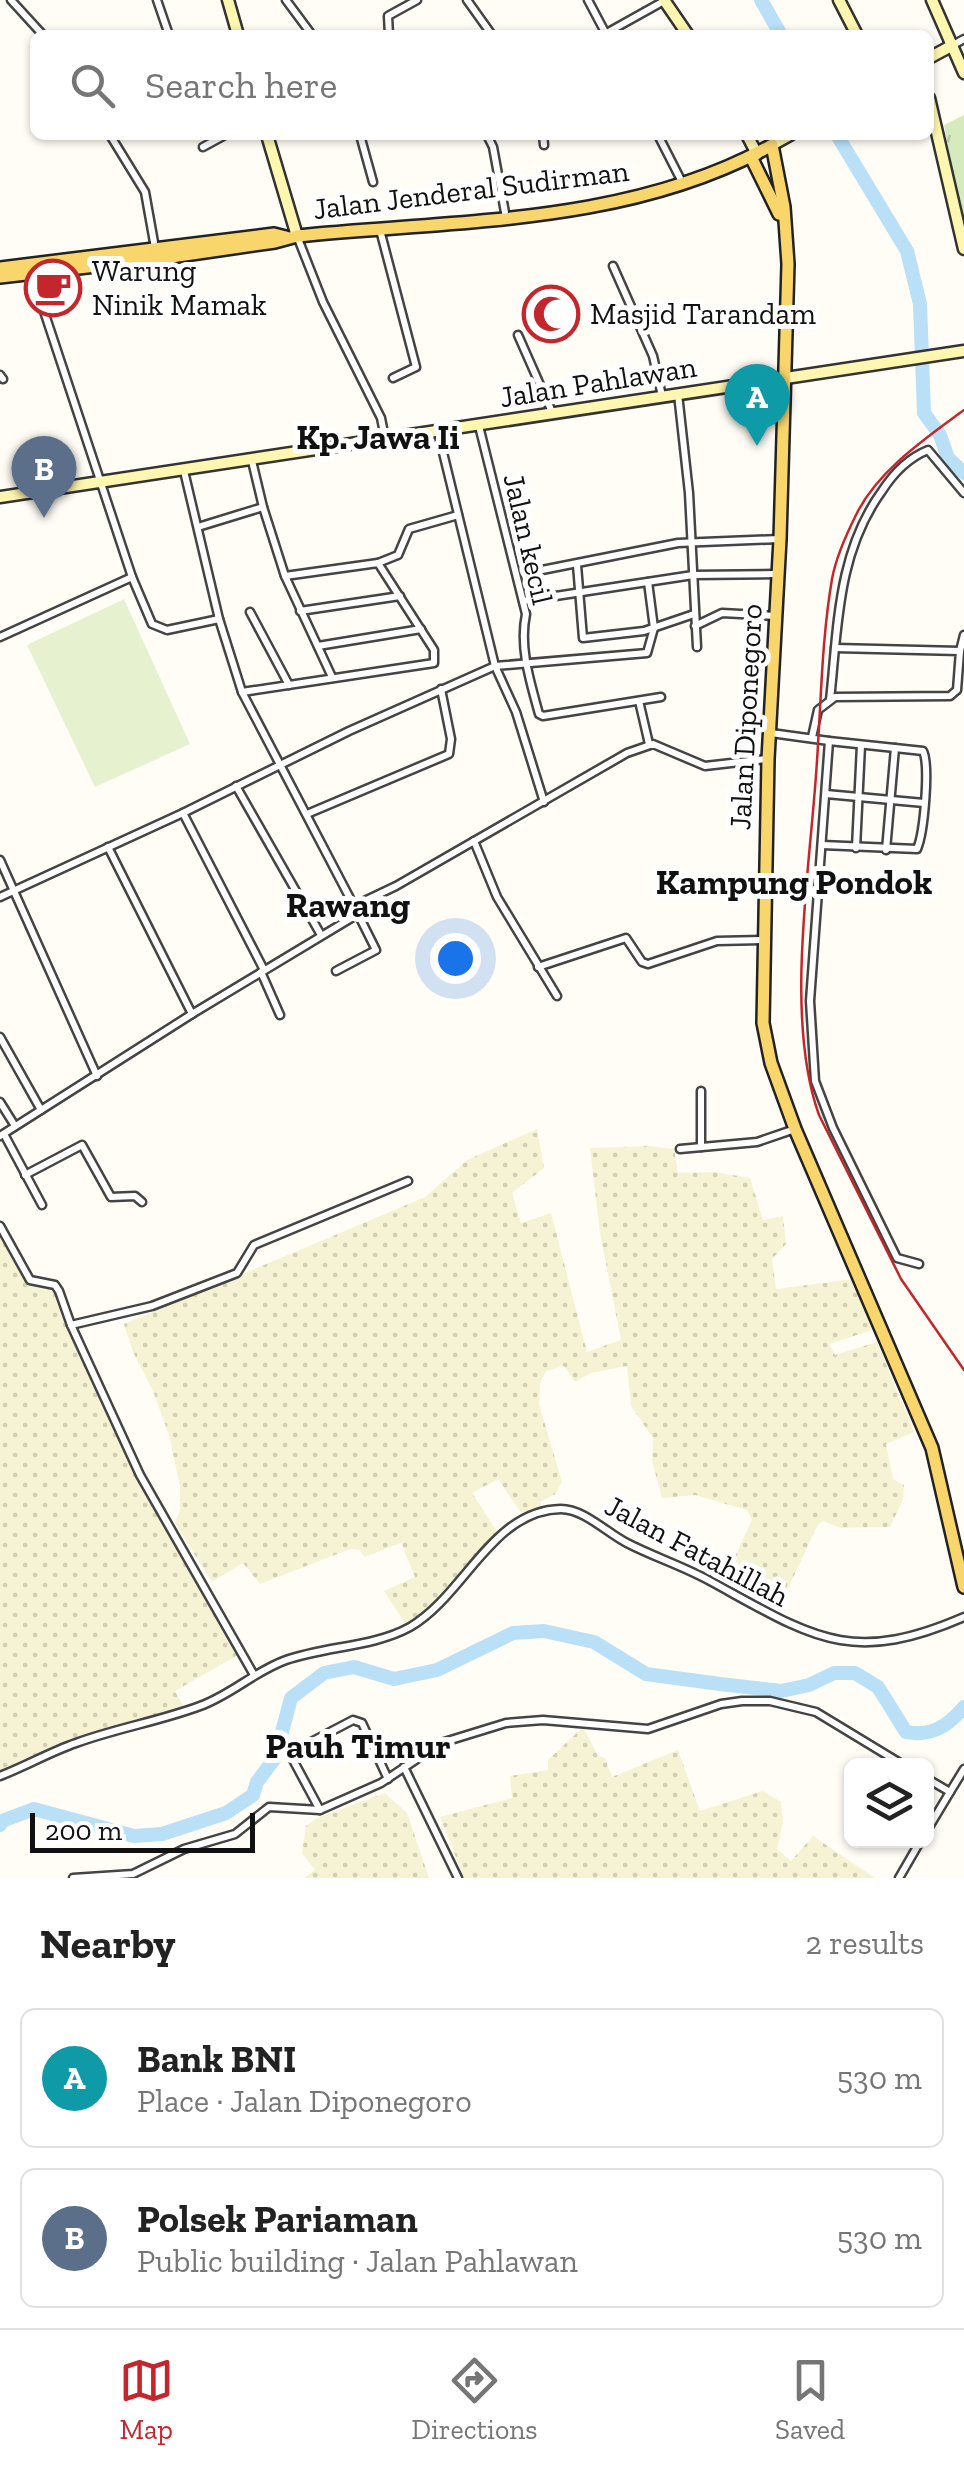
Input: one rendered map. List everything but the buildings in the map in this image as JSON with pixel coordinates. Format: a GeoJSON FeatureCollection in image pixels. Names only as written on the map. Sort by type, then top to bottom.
{"type":"FeatureCollection","features":[{"type":"Feature","properties":{"kind":"main road","name":"Jalan Jenderal Sudirman"},"geometry":{"type":"LineString","coordinates":[[0,276],[274,234],[292,237],[506,218],[596,205],[684,185],[772,145]]}},
{"type":"Feature","properties":{"kind":"main road","name":"Jalan Diponegoro"},"geometry":{"type":"LineString","coordinates":[[772,145],[786,232],[786,378],[762,940],[761,1002],[766,1042],[795,1130],[932,1448],[964,1587]]}},
{"type":"Feature","properties":{"kind":"main road","name":"Jalan Diponegoro"},"geometry":{"type":"LineString","coordinates":[[754,155],[786,232]]}},
{"type":"Feature","properties":{"kind":"main road","name":"Jalan Jenderal Sudirman"},"geometry":{"type":"LineString","coordinates":[[0,268],[156,255]]}},
{"type":"Feature","properties":{"kind":"street"},"geometry":{"type":"LineString","coordinates":[[11,0],[38,30]]}},
{"type":"Feature","properties":{"kind":"street"},"geometry":{"type":"LineString","coordinates":[[228,0],[237,30]]}},
{"type":"Feature","properties":{"kind":"street"},"geometry":{"type":"LineString","coordinates":[[286,0],[308,30]]}},
{"type":"Feature","properties":{"kind":"street"},"geometry":{"type":"LineString","coordinates":[[389,30],[388,16],[417,0]]}},
{"type":"Feature","properties":{"kind":"street"},"geometry":{"type":"LineString","coordinates":[[467,0],[488,30]]}},
{"type":"Feature","properties":{"kind":"street"},"geometry":{"type":"LineString","coordinates":[[588,0],[603,30]]}},
{"type":"Feature","properties":{"kind":"street"},"geometry":{"type":"LineString","coordinates":[[612,30],[664,0],[685,30]]}},
{"type":"Feature","properties":{"kind":"street"},"geometry":{"type":"LineString","coordinates":[[839,0],[855,30]]}},
{"type":"Feature","properties":{"kind":"street"},"geometry":{"type":"LineString","coordinates":[[932,0],[958,42],[964,73]]}},
{"type":"Feature","properties":{"kind":"street"},"geometry":{"type":"LineString","coordinates":[[160,1],[167,30]]}},
{"type":"Feature","properties":{"kind":"street"},"geometry":{"type":"LineString","coordinates":[[934,55],[958,42]]}},
{"type":"Feature","properties":{"kind":"street"},"geometry":{"type":"LineString","coordinates":[[934,118],[964,249]]}},
{"type":"Feature","properties":{"kind":"street"},"geometry":{"type":"LineString","coordinates":[[113,140],[144,192],[156,255]]}},
{"type":"Feature","properties":{"kind":"street"},"geometry":{"type":"LineString","coordinates":[[203,147],[216,140]]}},
{"type":"Feature","properties":{"kind":"street"},"geometry":{"type":"LineString","coordinates":[[268,140],[292,237],[381,418],[385,440]]}},
{"type":"Feature","properties":{"kind":"street"},"geometry":{"type":"LineString","coordinates":[[361,140],[373,182]]}},
{"type":"Feature","properties":{"kind":"street"},"geometry":{"type":"LineString","coordinates":[[490,140],[506,218]]}},
{"type":"Feature","properties":{"kind":"street"},"geometry":{"type":"LineString","coordinates":[[544,140],[544,146]]}},
{"type":"Feature","properties":{"kind":"street"},"geometry":{"type":"LineString","coordinates":[[661,140],[684,185]]}},
{"type":"Feature","properties":{"kind":"street"},"geometry":{"type":"LineString","coordinates":[[749,140],[754,155]]}},
{"type":"Feature","properties":{"kind":"street"},"geometry":{"type":"LineString","coordinates":[[772,145],[781,140]]}},
{"type":"Feature","properties":{"kind":"street"},"geometry":{"type":"LineString","coordinates":[[379,228],[416,367],[393,378]]}},
{"type":"Feature","properties":{"kind":"street"},"geometry":{"type":"LineString","coordinates":[[613,266],[653,356],[662,397]]}},
{"type":"Feature","properties":{"kind":"street"},"geometry":{"type":"LineString","coordinates":[[32,274],[132,577],[150,620],[158,629],[219,619]]}},
{"type":"Feature","properties":{"kind":"street"},"geometry":{"type":"LineString","coordinates":[[518,335],[553,414]]}},
{"type":"Feature","properties":{"kind":"street","name":"Jalan Pahlawan"},"geometry":{"type":"LineString","coordinates":[[0,497],[964,352]]}},
{"type":"Feature","properties":{"kind":"street"},"geometry":{"type":"LineString","coordinates":[[678,394],[689,494],[697,646]]}},
{"type":"Feature","properties":{"kind":"street","name":"Jalan kecil"},"geometry":{"type":"LineString","coordinates":[[478,426],[523,601],[526,664],[538,714],[640,700]]}},
{"type":"Feature","properties":{"kind":"street"},"geometry":{"type":"LineString","coordinates":[[438,432],[495,666],[516,712],[544,802]]}},
{"type":"Feature","properties":{"kind":"street"},"geometry":{"type":"LineString","coordinates":[[830,700],[838,607],[852,548],[864,518],[890,479],[928,450],[964,493]]}},
{"type":"Feature","properties":{"kind":"street"},"geometry":{"type":"LineString","coordinates":[[252,460],[284,576],[332,677]]}},
{"type":"Feature","properties":{"kind":"street"},"geometry":{"type":"LineString","coordinates":[[184,471],[219,619],[242,692],[376,950],[336,971]]}},
{"type":"Feature","properties":{"kind":"street"},"geometry":{"type":"LineString","coordinates":[[198,527],[263,508]]}},
{"type":"Feature","properties":{"kind":"street"},"geometry":{"type":"LineString","coordinates":[[284,576],[378,563],[398,555],[408,529],[458,515]]}},
{"type":"Feature","properties":{"kind":"street"},"geometry":{"type":"LineString","coordinates":[[542,570],[690,542],[780,539]]}},
{"type":"Feature","properties":{"kind":"street"},"geometry":{"type":"LineString","coordinates":[[242,692],[434,663],[434,650],[378,563]]}},
{"type":"Feature","properties":{"kind":"street"},"geometry":{"type":"LineString","coordinates":[[577,564],[583,638],[626,635],[694,614]]}},
{"type":"Feature","properties":{"kind":"street"},"geometry":{"type":"LineString","coordinates":[[523,601],[694,575],[778,574]]}},
{"type":"Feature","properties":{"kind":"street"},"geometry":{"type":"LineString","coordinates":[[0,636],[132,577]]}},
{"type":"Feature","properties":{"kind":"street"},"geometry":{"type":"LineString","coordinates":[[0,897],[495,666],[644,654],[649,650],[654,628],[648,582]]}},
{"type":"Feature","properties":{"kind":"street"},"geometry":{"type":"LineString","coordinates":[[300,611],[400,596]]}},
{"type":"Feature","properties":{"kind":"street"},"geometry":{"type":"LineString","coordinates":[[250,612],[289,685]]}},
{"type":"Feature","properties":{"kind":"street"},"geometry":{"type":"LineString","coordinates":[[696,626],[722,614],[776,616]]}},
{"type":"Feature","properties":{"kind":"street"},"geometry":{"type":"LineString","coordinates":[[318,646],[421,629]]}},
{"type":"Feature","properties":{"kind":"street"},"geometry":{"type":"LineString","coordinates":[[812,738],[816,715],[830,700],[842,696],[952,696],[957,690],[964,635]]}},
{"type":"Feature","properties":{"kind":"street"},"geometry":{"type":"LineString","coordinates":[[836,648],[960,651]]}},
{"type":"Feature","properties":{"kind":"street"},"geometry":{"type":"LineString","coordinates":[[307,814],[450,754],[452,739],[442,689]]}},
{"type":"Feature","properties":{"kind":"street"},"geometry":{"type":"LineString","coordinates":[[649,744],[640,700],[661,697]]}},
{"type":"Feature","properties":{"kind":"street"},"geometry":{"type":"LineString","coordinates":[[769,733],[925,752],[919,847],[886,850],[822,845]]}},
{"type":"Feature","properties":{"kind":"street"},"geometry":{"type":"LineString","coordinates":[[829,741],[810,1001],[814,1080],[884,1236],[897,1258],[919,1264]]}},
{"type":"Feature","properties":{"kind":"street"},"geometry":{"type":"LineString","coordinates":[[42,1206],[2,1135],[356,910],[627,753],[649,744],[705,766],[768,759]]}},
{"type":"Feature","properties":{"kind":"street"},"geometry":{"type":"LineString","coordinates":[[856,848],[861,745]]}},
{"type":"Feature","properties":{"kind":"street"},"geometry":{"type":"LineString","coordinates":[[886,850],[895,748]]}},
{"type":"Feature","properties":{"kind":"street"},"geometry":{"type":"LineString","coordinates":[[236,786],[322,935]]}},
{"type":"Feature","properties":{"kind":"street"},"geometry":{"type":"LineString","coordinates":[[826,794],[924,803]]}},
{"type":"Feature","properties":{"kind":"street"},"geometry":{"type":"LineString","coordinates":[[183,813],[280,1015]]}},
{"type":"Feature","properties":{"kind":"street"},"geometry":{"type":"LineString","coordinates":[[474,841],[497,897],[556,996]]}},
{"type":"Feature","properties":{"kind":"street"},"geometry":{"type":"LineString","coordinates":[[108,847],[192,1014]]}},
{"type":"Feature","properties":{"kind":"street"},"geometry":{"type":"LineString","coordinates":[[0,860],[97,1076]]}},
{"type":"Feature","properties":{"kind":"street"},"geometry":{"type":"LineString","coordinates":[[538,967],[626,938],[642,962],[648,964],[717,941],[762,940]]}},
{"type":"Feature","properties":{"kind":"street"},"geometry":{"type":"LineString","coordinates":[[0,1038],[41,1110]]}},
{"type":"Feature","properties":{"kind":"street"},"geometry":{"type":"LineString","coordinates":[[700,1147],[701,1091]]}},
{"type":"Feature","properties":{"kind":"street"},"geometry":{"type":"LineString","coordinates":[[0,1102],[15,1126]]}},
{"type":"Feature","properties":{"kind":"street"},"geometry":{"type":"LineString","coordinates":[[680,1149],[756,1142],[795,1130]]}},
{"type":"Feature","properties":{"kind":"street"},"geometry":{"type":"LineString","coordinates":[[25,1175],[82,1145],[110,1197],[137,1197],[142,1202]]}},
{"type":"Feature","properties":{"kind":"street"},"geometry":{"type":"LineString","coordinates":[[72,1325],[152,1306],[237,1273],[254,1245],[408,1180]]}},
{"type":"Feature","properties":{"kind":"street"},"geometry":{"type":"LineString","coordinates":[[0,1226],[30,1280],[56,1287],[140,1475],[254,1675]]}},
{"type":"Feature","properties":{"kind":"street","name":"Jalan Fatahillah"},"geometry":{"type":"LineString","coordinates":[[0,1776],[74,1744],[202,1706],[254,1675],[294,1658],[405,1630],[444,1603],[506,1530],[530,1516],[564,1509],[630,1545],[700,1576],[782,1622],[829,1638],[883,1643],[919,1635],[964,1617]]}},
{"type":"Feature","properties":{"kind":"street"},"geometry":{"type":"LineString","coordinates":[[73,1878],[137,1873],[184,1849],[235,1834],[269,1806],[320,1810],[388,1778],[441,1743],[518,1721],[648,1728],[727,1702],[762,1700],[816,1712],[893,1758]]}},
{"type":"Feature","properties":{"kind":"street"},"geometry":{"type":"LineString","coordinates":[[320,1810],[292,1752],[353,1720],[362,1723],[388,1778]]}},
{"type":"Feature","properties":{"kind":"street"},"geometry":{"type":"LineString","coordinates":[[404,1767],[458,1878]]}},
{"type":"Feature","properties":{"kind":"street"},"geometry":{"type":"LineString","coordinates":[[934,1819],[964,1769]]}},
{"type":"Feature","properties":{"kind":"street"},"geometry":{"type":"LineString","coordinates":[[934,1783],[950,1792]]}},
{"type":"Feature","properties":{"kind":"street"},"geometry":{"type":"LineString","coordinates":[[899,1878],[916,1848]]}},
{"type":"Feature","properties":{"kind":"shaded area"},"geometry":{"type":"Polygon","coordinates":[[[537,1129],[544,1168],[512,1193],[521,1223],[551,1213],[587,1352],[621,1340],[600,1233],[590,1148],[674,1149],[678,1173],[714,1172],[750,1178],[763,1220],[783,1216],[786,1244],[772,1259],[776,1289],[854,1279],[872,1330],[829,1344],[835,1355],[877,1342],[914,1432],[886,1444],[893,1479],[904,1485],[903,1499],[890,1527],[841,1528],[823,1521],[817,1526],[779,1608],[728,1571],[752,1520],[747,1510],[695,1495],[662,1498],[652,1461],[653,1438],[631,1406],[627,1366],[591,1373],[575,1382],[564,1366],[546,1371],[540,1383],[539,1404],[562,1482],[555,1494],[540,1502],[543,1509],[521,1513],[498,1479],[472,1493],[498,1533],[428,1613],[406,1625],[384,1591],[415,1577],[401,1543],[364,1557],[359,1550],[350,1549],[260,1584],[243,1563],[212,1582],[175,1523],[180,1510],[180,1486],[169,1435],[124,1324],[425,1197],[467,1160],[537,1129]]]}},
{"type":"Feature","properties":{"kind":"shaded area"},"geometry":{"type":"Polygon","coordinates":[[[0,1225],[35,1285],[56,1288],[144,1486],[243,1652],[175,1691],[183,1706],[0,1774],[0,1225]]]}},
{"type":"Feature","properties":{"kind":"shaded area"},"geometry":{"type":"Polygon","coordinates":[[[583,1727],[598,1756],[605,1758],[612,1777],[678,1750],[700,1811],[763,1791],[781,1802],[783,1822],[777,1849],[791,1861],[813,1836],[875,1878],[464,1878],[440,1817],[512,1798],[510,1776],[548,1770],[548,1760],[583,1727]]]}},
{"type":"Feature","properties":{"kind":"shaded area"},"geometry":{"type":"Polygon","coordinates":[[[385,1793],[407,1813],[429,1878],[304,1878],[315,1870],[302,1853],[306,1826],[317,1818],[385,1793]]]}},
{"type":"Feature","properties":{"kind":"green space"},"geometry":{"type":"Polygon","coordinates":[[[964,115],[964,229],[963,229],[944,125],[964,115]]]}},
{"type":"Feature","properties":{"kind":"green space"},"geometry":{"type":"Polygon","coordinates":[[[124,599],[190,744],[95,787],[27,645],[124,599]]]}},
{"type":"Feature","properties":{"kind":"waterway"},"geometry":{"type":"LineString","coordinates":[[761,0],[778,30]]}},
{"type":"Feature","properties":{"kind":"waterway"},"geometry":{"type":"LineString","coordinates":[[840,140],[907,251],[920,304],[924,413],[940,435],[948,458],[964,473]]}},
{"type":"Feature","properties":{"kind":"waterway"},"geometry":{"type":"LineString","coordinates":[[0,1825],[34,1809],[134,1836],[162,1834],[226,1813],[253,1795],[257,1782],[275,1758],[291,1698],[324,1673],[354,1667],[394,1679],[437,1670],[513,1633],[544,1631],[594,1642],[646,1674],[720,1684],[781,1691],[809,1685],[834,1673],[855,1673],[878,1687],[906,1732],[923,1733],[938,1728],[964,1707]]}},
{"type":"Feature","properties":{"kind":"railway"},"geometry":{"type":"LineString","coordinates":[[964,410],[904,456],[876,484],[856,515],[836,563],[823,652],[801,992],[803,1036],[819,1115],[901,1279],[964,1370]]}},
{"type":"Feature","properties":{"kind":"place","name":"Warung Ninik Mamak"},"geometry":{"type":"Point","coordinates":[53,288]}},
{"type":"Feature","properties":{"kind":"place","name":"Masjid Tarandam"},"geometry":{"type":"Point","coordinates":[551,314]}},
{"type":"Feature","properties":{"kind":"place","name":"Bank BNI"},"geometry":{"type":"Point","coordinates":[757,446]}},
{"type":"Feature","properties":{"kind":"place","name":"Polsek Pariaman"},"geometry":{"type":"Point","coordinates":[44,518]}},
{"type":"Feature","properties":{"kind":"district","name":"Kp. Jawa Ii"},"geometry":{"type":"Point","coordinates":[378,437]}},
{"type":"Feature","properties":{"kind":"district","name":"Kampung Pondok"},"geometry":{"type":"Point","coordinates":[794,882]}},
{"type":"Feature","properties":{"kind":"district","name":"Rawang"},"geometry":{"type":"Point","coordinates":[348,905]}},
{"type":"Feature","properties":{"kind":"district","name":"Pauh Timur"},"geometry":{"type":"Point","coordinates":[358,1746]}}]}
